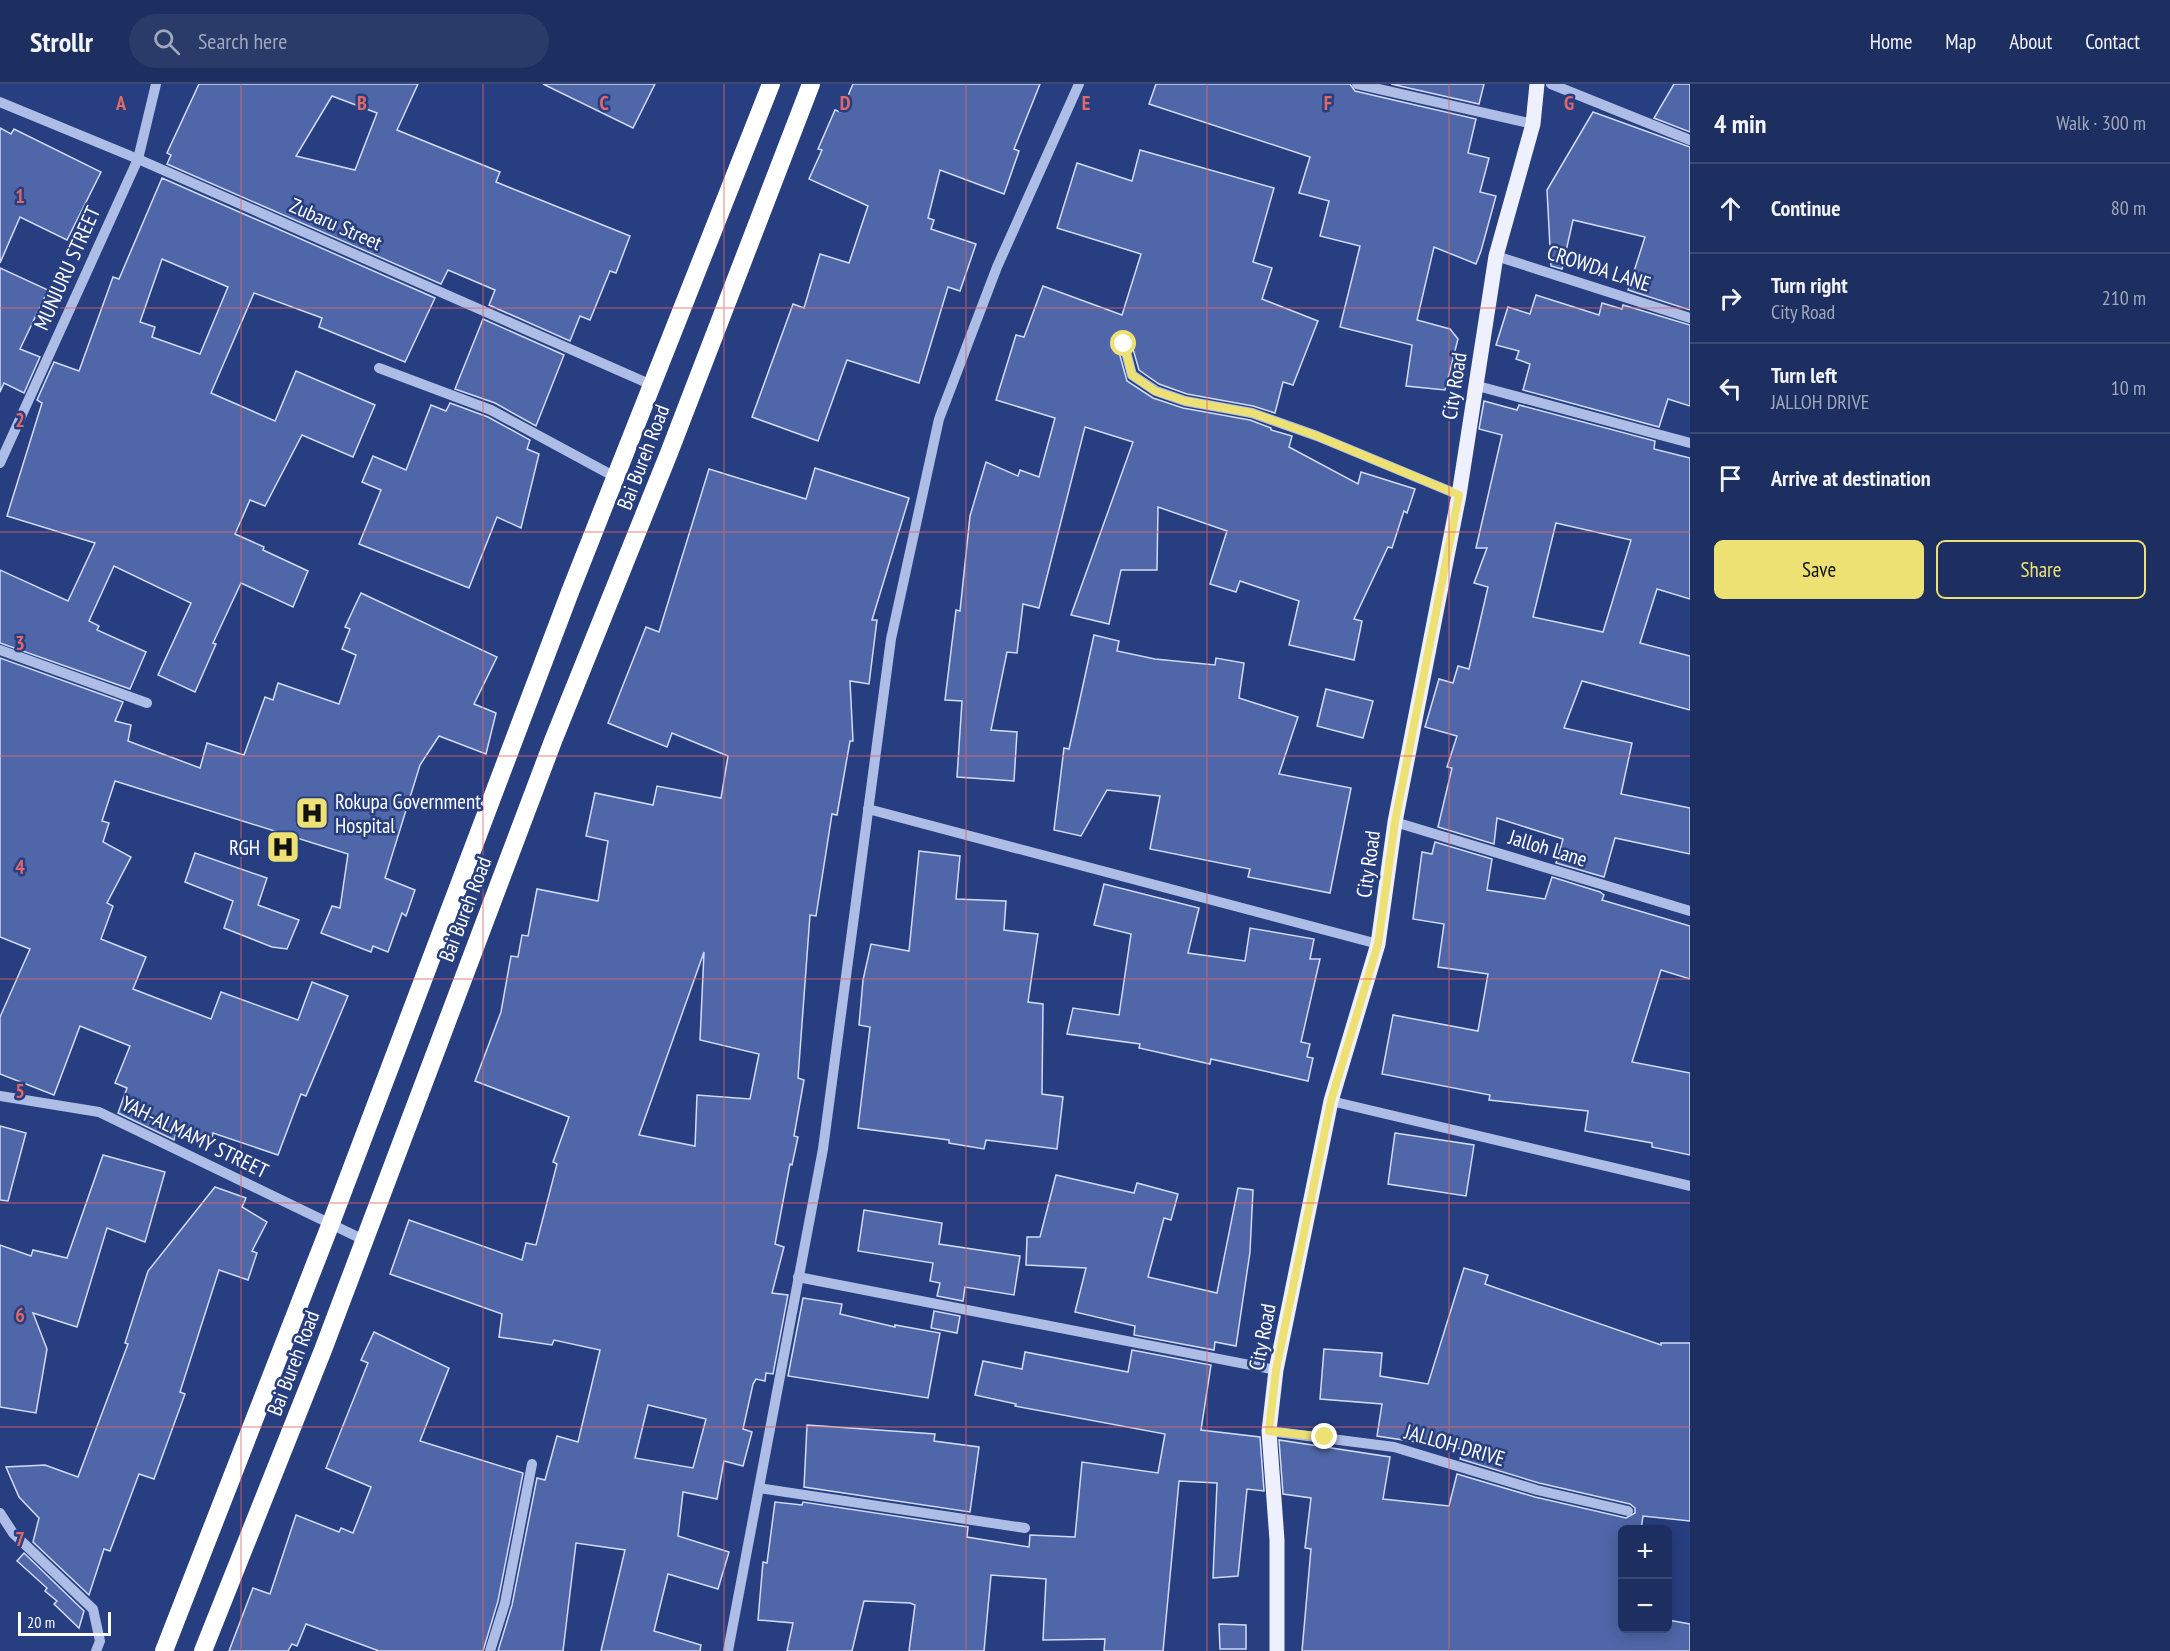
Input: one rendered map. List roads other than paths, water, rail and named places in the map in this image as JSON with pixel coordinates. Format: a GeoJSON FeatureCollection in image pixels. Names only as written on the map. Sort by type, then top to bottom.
{"type":"FeatureCollection","features":[{"type":"Feature","properties":{"kind":"highway","name":"Bai Bureh Road"},"geometry":{"type":"LineString","coordinates":[[164,1651],[331,1223],[566,603],[654,386],[771,84]]}},
{"type":"Feature","properties":{"kind":"highway","name":"Bai Bureh Road"},"geometry":{"type":"LineString","coordinates":[[203,1651],[364,1240],[552,741],[669,453],[811,84]]}},
{"type":"Feature","properties":{"kind":"main road","name":"City Road"},"geometry":{"type":"LineString","coordinates":[[1276,1651],[1277,1540],[1269,1431],[1276,1370],[1331,1101],[1378,944],[1395,822],[1459,495],[1474,385],[1496,256],[1533,124],[1537,84]]}},
{"type":"Feature","properties":{"kind":"street","name":"MUNJURU STREET"},"geometry":{"type":"LineString","coordinates":[[0,463],[138,159],[156,84]]}},
{"type":"Feature","properties":{"kind":"street"},"geometry":{"type":"LineString","coordinates":[[728,1651],[823,1149],[891,639],[939,418],[997,267],[1079,84]]}},
{"type":"Feature","properties":{"kind":"street"},"geometry":{"type":"LineString","coordinates":[[1357,84],[1533,124]]}},
{"type":"Feature","properties":{"kind":"street"},"geometry":{"type":"LineString","coordinates":[[1551,84],[1690,140]]}},
{"type":"Feature","properties":{"kind":"street","name":"Zubaru Street"},"geometry":{"type":"LineString","coordinates":[[0,102],[138,159],[654,386]]}},
{"type":"Feature","properties":{"kind":"street","name":"CROWDA LANE"},"geometry":{"type":"LineString","coordinates":[[1496,256],[1690,318]]}},
{"type":"Feature","properties":{"kind":"street"},"geometry":{"type":"LineString","coordinates":[[1124,344],[1132,375],[1155,391],[1185,401],[1263,417],[1317,436],[1459,495]]}},
{"type":"Feature","properties":{"kind":"street"},"geometry":{"type":"LineString","coordinates":[[380,368],[491,410],[617,478]]}},
{"type":"Feature","properties":{"kind":"street"},"geometry":{"type":"LineString","coordinates":[[1474,385],[1690,443]]}},
{"type":"Feature","properties":{"kind":"street"},"geometry":{"type":"LineString","coordinates":[[0,650],[147,703]]}},
{"type":"Feature","properties":{"kind":"street"},"geometry":{"type":"LineString","coordinates":[[868,809],[1378,944]]}},
{"type":"Feature","properties":{"kind":"street","name":"Jalloh Lane"},"geometry":{"type":"LineString","coordinates":[[1395,822],[1690,911]]}},
{"type":"Feature","properties":{"kind":"street","name":"YAH-ALMAMY STREET"},"geometry":{"type":"LineString","coordinates":[[0,1096],[99,1112],[364,1240]]}},
{"type":"Feature","properties":{"kind":"street"},"geometry":{"type":"LineString","coordinates":[[1331,1101],[1690,1186]]}},
{"type":"Feature","properties":{"kind":"street"},"geometry":{"type":"LineString","coordinates":[[798,1277],[1276,1370]]}},
{"type":"Feature","properties":{"kind":"street","name":"JALLOH DRIVE"},"geometry":{"type":"LineString","coordinates":[[1269,1431],[1394,1447],[1537,1490],[1628,1511]]}},
{"type":"Feature","properties":{"kind":"street"},"geometry":{"type":"LineString","coordinates":[[490,1651],[505,1603],[532,1464]]}},
{"type":"Feature","properties":{"kind":"street"},"geometry":{"type":"LineString","coordinates":[[759,1488],[1025,1528]]}},
{"type":"Feature","properties":{"kind":"street"},"geometry":{"type":"LineString","coordinates":[[0,1513],[13,1533],[93,1609],[100,1641],[96,1651]]}},
{"type":"Feature","properties":{"kind":"place","name":"Rokupa Government Hospital"},"geometry":{"type":"Point","coordinates":[312,813]}},
{"type":"Feature","properties":{"kind":"place","name":"RGH"},"geometry":{"type":"Point","coordinates":[283,847]}}]}
